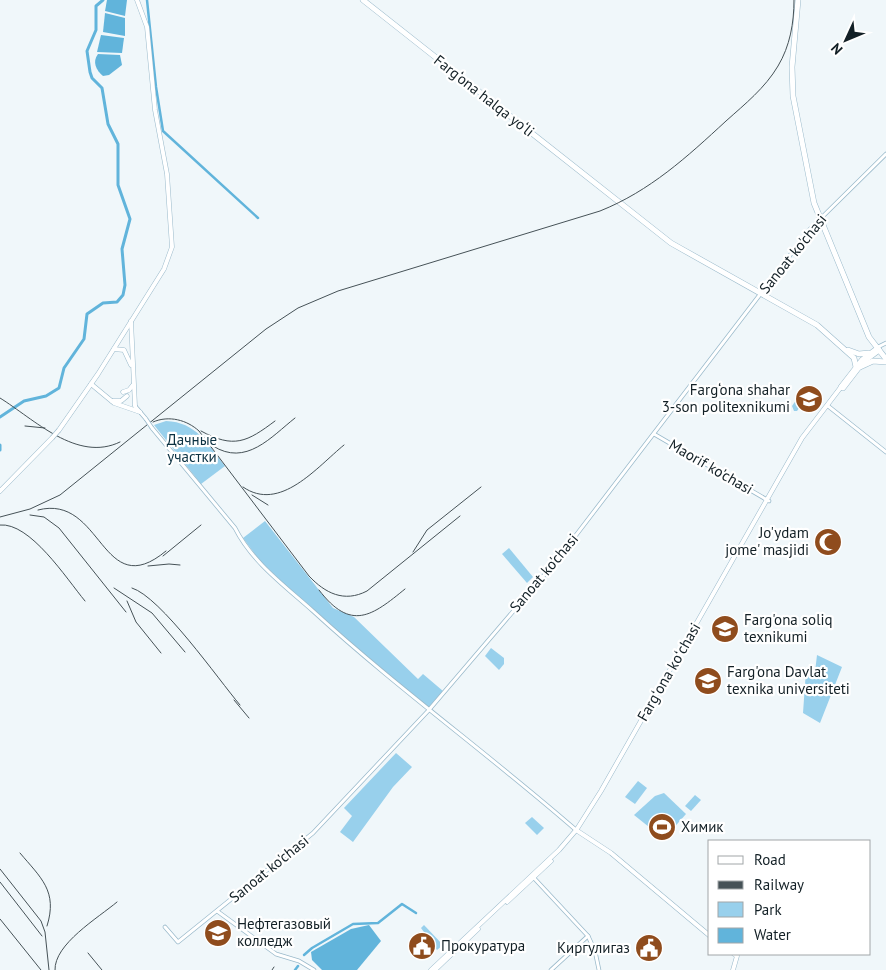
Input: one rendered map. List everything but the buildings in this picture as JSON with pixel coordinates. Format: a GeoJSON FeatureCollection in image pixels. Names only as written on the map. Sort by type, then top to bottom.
{"type":"FeatureCollection","features":[{"type":"Feature","properties":{"kind":"highway","name":"Farg‘ona halqa yo‘li"},"geometry":{"type":"LineString","coordinates":[[363,0],[646,224],[694,257],[809,320],[842,346]]}},
{"type":"Feature","properties":{"kind":"highway"},"geometry":{"type":"LineString","coordinates":[[799,0],[794,68],[795,102],[809,172],[821,218],[878,349],[886,359],[873,361],[857,368],[855,359],[842,346]]}},
{"type":"Feature","properties":{"kind":"highway"},"geometry":{"type":"LineString","coordinates":[[842,346],[855,353],[869,353]]}},
{"type":"Feature","properties":{"kind":"highway","name":"Fargʻona koʻchasi"},"geometry":{"type":"LineString","coordinates":[[842,387],[869,353],[878,349]]}},
{"type":"Feature","properties":{"kind":"highway","name":"Fargʻona koʻchasi"},"geometry":{"type":"LineString","coordinates":[[857,368],[878,349]]}},
{"type":"Feature","properties":{"kind":"main road"},"geometry":{"type":"LineString","coordinates":[[0,492],[59,430],[98,374],[164,269],[172,248],[167,174],[155,110],[147,27],[137,0]]}},
{"type":"Feature","properties":{"kind":"main road","name":"Sanoat ko'chasi"},"geometry":{"type":"LineString","coordinates":[[165,927],[178,942],[313,833],[428,711],[555,562],[821,218],[886,154]]}},
{"type":"Feature","properties":{"kind":"main road"},"geometry":{"type":"LineString","coordinates":[[131,321],[135,406],[236,528],[245,546],[267,569],[346,641],[428,711],[559,816],[611,853],[675,905]]}},
{"type":"Feature","properties":{"kind":"main road"},"geometry":{"type":"LineString","coordinates":[[878,349],[886,344]]}},
{"type":"Feature","properties":{"kind":"main road"},"geometry":{"type":"LineString","coordinates":[[114,349],[120,348],[125,351],[132,371]]}},
{"type":"Feature","properties":{"kind":"main road"},"geometry":{"type":"LineString","coordinates":[[91,384],[110,400],[140,412]]}},
{"type":"Feature","properties":{"kind":"main road"},"geometry":{"type":"LineString","coordinates":[[124,392],[130,390],[133,385]]}},
{"type":"Feature","properties":{"kind":"main road","name":"Fargʻona koʻchasi"},"geometry":{"type":"LineString","coordinates":[[768,500],[804,439],[842,387]]}},
{"type":"Feature","properties":{"kind":"main road","name":"Fargʻona koʻchasi"},"geometry":{"type":"LineString","coordinates":[[431,970],[560,852],[577,830],[635,734],[802,438],[842,387]]}},
{"type":"Feature","properties":{"kind":"main road"},"geometry":{"type":"LineString","coordinates":[[110,400],[121,401],[127,396]]}},
{"type":"Feature","properties":{"kind":"main road"},"geometry":{"type":"LineString","coordinates":[[828,406],[886,452]]}},
{"type":"Feature","properties":{"kind":"main road","name":"Maorif ko'chasi"},"geometry":{"type":"LineString","coordinates":[[654,434],[768,500]]}},
{"type":"Feature","properties":{"kind":"main road"},"geometry":{"type":"LineString","coordinates":[[577,830],[612,852],[708,932]]}},
{"type":"Feature","properties":{"kind":"main road"},"geometry":{"type":"LineString","coordinates":[[532,876],[588,936],[595,951],[598,970]]}},
{"type":"Feature","properties":{"kind":"main road","name":"Fargʻona koʻchasi"},"geometry":{"type":"LineString","coordinates":[[435,970],[532,876]]}},
{"type":"Feature","properties":{"kind":"main road"},"geometry":{"type":"LineString","coordinates":[[217,911],[276,954],[298,961],[314,970]]}},
{"type":"Feature","properties":{"kind":"main road"},"geometry":{"type":"LineString","coordinates":[[551,970],[588,936]]}},
{"type":"Feature","properties":{"kind":"main road"},"geometry":{"type":"LineString","coordinates":[[733,970],[735,955]]}},
{"type":"Feature","properties":{"kind":"green space"},"geometry":{"type":"Polygon","coordinates":[[[803,395],[805,400],[797,411],[794,411],[792,406],[799,396],[803,395]]]}},
{"type":"Feature","properties":{"kind":"green space","name":"Дачные участки"},"geometry":{"type":"Polygon","coordinates":[[[166,421],[185,425],[193,430],[207,442],[225,466],[201,484],[154,425],[166,421]]]}},
{"type":"Feature","properties":{"kind":"green space"},"geometry":{"type":"Polygon","coordinates":[[[265,521],[333,608],[354,617],[418,679],[423,674],[443,691],[428,708],[335,632],[260,561],[243,538],[265,521]]]}},
{"type":"Feature","properties":{"kind":"green space"},"geometry":{"type":"Polygon","coordinates":[[[509,548],[533,577],[527,583],[502,554],[509,548]]]}},
{"type":"Feature","properties":{"kind":"green space"},"geometry":{"type":"Polygon","coordinates":[[[491,648],[504,658],[504,664],[499,670],[485,656],[491,648]]]}},
{"type":"Feature","properties":{"kind":"green space"},"geometry":{"type":"Polygon","coordinates":[[[817,655],[842,667],[820,723],[803,713],[806,670],[815,672],[817,655]]]}},
{"type":"Feature","properties":{"kind":"green space"},"geometry":{"type":"Polygon","coordinates":[[[396,753],[412,767],[393,787],[353,842],[340,832],[352,816],[344,808],[396,753]]]}},
{"type":"Feature","properties":{"kind":"green space"},"geometry":{"type":"Polygon","coordinates":[[[638,781],[647,788],[635,804],[625,797],[638,781]]]}},
{"type":"Feature","properties":{"kind":"green space","name":"Химик"},"geometry":{"type":"Polygon","coordinates":[[[664,793],[686,814],[664,839],[634,815],[655,796],[664,793]]]}},
{"type":"Feature","properties":{"kind":"green space"},"geometry":{"type":"Polygon","coordinates":[[[695,795],[701,800],[691,811],[685,806],[695,795]]]}},
{"type":"Feature","properties":{"kind":"green space"},"geometry":{"type":"Polygon","coordinates":[[[532,817],[544,828],[537,835],[525,823],[532,817]]]}},
{"type":"Feature","properties":{"kind":"green space"},"geometry":{"type":"Polygon","coordinates":[[[424,925],[443,945],[437,950],[421,928],[424,925]]]}},
{"type":"Feature","properties":{"kind":"water"},"geometry":{"type":"Polygon","coordinates":[[[107,0],[127,0],[125,16],[105,11],[107,0]]]}},
{"type":"Feature","properties":{"kind":"water"},"geometry":{"type":"Polygon","coordinates":[[[105,13],[125,18],[125,36],[103,32],[105,13]]]}},
{"type":"Feature","properties":{"kind":"water"},"geometry":{"type":"Polygon","coordinates":[[[101,35],[124,38],[122,53],[97,52],[101,35]]]}},
{"type":"Feature","properties":{"kind":"water"},"geometry":{"type":"Polygon","coordinates":[[[98,54],[120,55],[122,65],[109,75],[103,76],[96,66],[95,60],[98,54]]]}},
{"type":"Feature","properties":{"kind":"water"},"geometry":{"type":"Polygon","coordinates":[[[369,925],[381,941],[357,970],[322,970],[312,960],[311,952],[351,929],[369,925]]]}},
{"type":"Feature","properties":{"kind":"waterway"},"geometry":{"type":"LineString","coordinates":[[0,417],[24,401],[46,396],[59,388],[64,368],[84,339],[87,314],[103,303],[117,302],[123,295],[125,285],[122,249],[130,219],[118,185],[118,144],[108,124],[102,88],[92,78],[87,51],[96,30],[96,6],[103,0]]}},
{"type":"Feature","properties":{"kind":"waterway"},"geometry":{"type":"LineString","coordinates":[[147,0],[156,87],[163,131],[258,218]]}},
{"type":"Feature","properties":{"kind":"waterway"},"geometry":{"type":"LineString","coordinates":[[0,445],[0,450]]}},
{"type":"Feature","properties":{"kind":"waterway"},"geometry":{"type":"LineString","coordinates":[[304,955],[312,948],[353,924],[378,923],[402,904],[416,913]]}},
{"type":"Feature","properties":{"kind":"waterway"},"geometry":{"type":"LineString","coordinates":[[295,970],[298,966]]}},
{"type":"Feature","properties":{"kind":"railway"},"geometry":{"type":"LineString","coordinates":[[0,517],[30,509],[60,495],[266,329],[298,308],[338,291],[600,211],[635,194],[652,183],[697,147],[761,89],[778,66],[788,42],[792,26],[794,0]]}},
{"type":"Feature","properties":{"kind":"railway"},"geometry":{"type":"LineString","coordinates":[[0,398],[42,427],[72,443],[88,447],[104,447],[120,442]]}},
{"type":"Feature","properties":{"kind":"railway"},"geometry":{"type":"LineString","coordinates":[[213,446],[225,452],[247,451],[267,441],[295,418]]}},
{"type":"Feature","properties":{"kind":"railway"},"geometry":{"type":"LineString","coordinates":[[153,422],[165,419],[178,420],[189,424],[199,431],[309,576],[322,587],[335,594],[350,596],[367,591],[460,516]]}},
{"type":"Feature","properties":{"kind":"railway"},"geometry":{"type":"LineString","coordinates":[[201,431],[223,440],[240,441],[256,434],[275,421]]}},
{"type":"Feature","properties":{"kind":"railway"},"geometry":{"type":"LineString","coordinates":[[25,426],[45,428]]}},
{"type":"Feature","properties":{"kind":"railway"},"geometry":{"type":"LineString","coordinates":[[243,487],[257,494],[271,494],[284,491],[310,475],[344,445]]}},
{"type":"Feature","properties":{"kind":"railway"},"geometry":{"type":"LineString","coordinates":[[413,552],[427,530],[481,487]]}},
{"type":"Feature","properties":{"kind":"railway"},"geometry":{"type":"LineString","coordinates":[[252,495],[268,505]]}},
{"type":"Feature","properties":{"kind":"railway"},"geometry":{"type":"LineString","coordinates":[[38,510],[59,509],[76,517],[114,557],[128,565],[145,564],[166,551]]}},
{"type":"Feature","properties":{"kind":"railway"},"geometry":{"type":"LineString","coordinates":[[30,515],[44,517],[59,528],[126,612]]}},
{"type":"Feature","properties":{"kind":"railway"},"geometry":{"type":"LineString","coordinates":[[0,525],[11,526],[23,532],[35,542],[47,553],[85,601]]}},
{"type":"Feature","properties":{"kind":"railway"},"geometry":{"type":"LineString","coordinates":[[163,556],[201,525]]}},
{"type":"Feature","properties":{"kind":"railway"},"geometry":{"type":"LineString","coordinates":[[148,566],[180,565]]}},
{"type":"Feature","properties":{"kind":"railway"},"geometry":{"type":"LineString","coordinates":[[114,588],[152,613],[185,652]]}},
{"type":"Feature","properties":{"kind":"railway"},"geometry":{"type":"LineString","coordinates":[[132,588],[158,606],[173,622],[240,705]]}},
{"type":"Feature","properties":{"kind":"railway"},"geometry":{"type":"LineString","coordinates":[[319,590],[341,611],[352,615],[362,615],[382,606],[405,589]]}},
{"type":"Feature","properties":{"kind":"railway"},"geometry":{"type":"LineString","coordinates":[[127,601],[136,622],[161,653]]}},
{"type":"Feature","properties":{"kind":"railway"},"geometry":{"type":"LineString","coordinates":[[234,700],[249,718]]}},
{"type":"Feature","properties":{"kind":"railway"},"geometry":{"type":"LineString","coordinates":[[20,853],[41,878],[49,894],[50,914],[47,926]]}},
{"type":"Feature","properties":{"kind":"railway"},"geometry":{"type":"LineString","coordinates":[[0,869],[41,921],[45,932],[49,970]]}},
{"type":"Feature","properties":{"kind":"railway"},"geometry":{"type":"LineString","coordinates":[[0,882],[42,936]]}},
{"type":"Feature","properties":{"kind":"railway"},"geometry":{"type":"LineString","coordinates":[[55,970],[57,960],[69,941],[117,902]]}},
{"type":"Feature","properties":{"kind":"railway"},"geometry":{"type":"LineString","coordinates":[[0,919],[41,970]]}},
{"type":"Feature","properties":{"kind":"railway"},"geometry":{"type":"LineString","coordinates":[[88,953],[102,970]]}},
{"type":"Feature","properties":{"kind":"place","name":"Farg‘ona shahar 3-son politexnikumi"},"geometry":{"type":"Point","coordinates":[809,399]}},
{"type":"Feature","properties":{"kind":"place","name":"Jo'ydam jome' masjidi"},"geometry":{"type":"Point","coordinates":[828,542]}},
{"type":"Feature","properties":{"kind":"place","name":"Farg'ona soliq texnikumi"},"geometry":{"type":"Point","coordinates":[725,629]}},
{"type":"Feature","properties":{"kind":"place","name":"Farg'ona Davlat texnika universiteti"},"geometry":{"type":"Point","coordinates":[708,681]}},
{"type":"Feature","properties":{"kind":"place","name":"Химик"},"geometry":{"type":"Point","coordinates":[662,827]}},
{"type":"Feature","properties":{"kind":"place","name":"Нефтегазовый колледж"},"geometry":{"type":"Point","coordinates":[218,933]}},
{"type":"Feature","properties":{"kind":"place","name":"Прокуратура"},"geometry":{"type":"Point","coordinates":[422,946]}},
{"type":"Feature","properties":{"kind":"place","name":"Киргулигаз"},"geometry":{"type":"Point","coordinates":[649,948]}}]}
